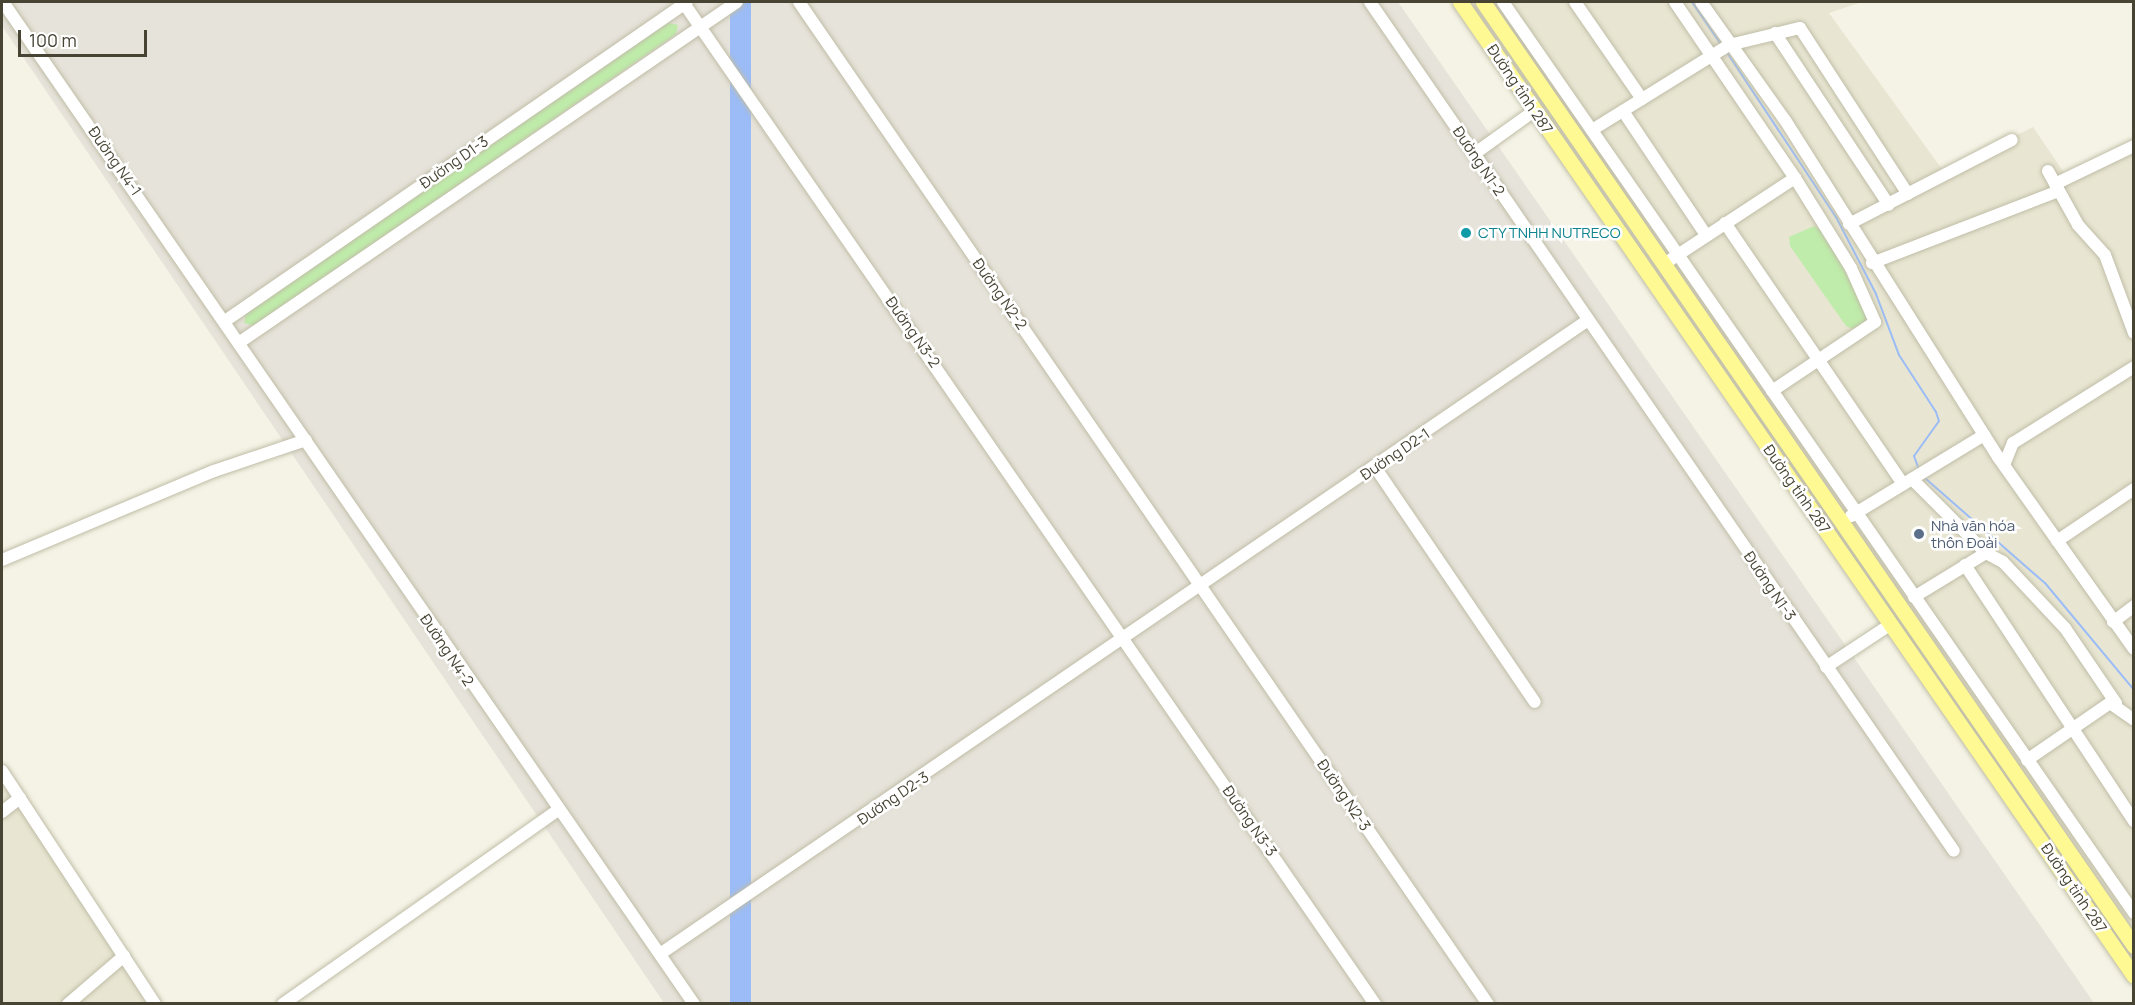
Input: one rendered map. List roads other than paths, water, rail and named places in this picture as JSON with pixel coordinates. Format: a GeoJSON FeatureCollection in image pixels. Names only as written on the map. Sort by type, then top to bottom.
{"type":"FeatureCollection","features":[{"type":"Feature","properties":{"kind":"main road","name":"Đường tỉnh 287"},"geometry":{"type":"LineString","coordinates":[[1460,2],[2133,976]]}},
{"type":"Feature","properties":{"kind":"main road","name":"Đường tỉnh 287"},"geometry":{"type":"LineString","coordinates":[[1483,2],[2133,946]]}},
{"type":"Feature","properties":{"kind":"main road"},"geometry":{"type":"LineString","coordinates":[[1561,149],[1576,138]]}},
{"type":"Feature","properties":{"kind":"street","name":"Đường N4-1"},"geometry":{"type":"LineString","coordinates":[[3,2],[240,342]]}},
{"type":"Feature","properties":{"kind":"street","name":"Đường D1-3"},"geometry":{"type":"LineString","coordinates":[[225,321],[685,2]]}},
{"type":"Feature","properties":{"kind":"street","name":"Đường N3-2"},"geometry":{"type":"LineString","coordinates":[[685,2],[700,27],[1124,639]]}},
{"type":"Feature","properties":{"kind":"street","name":"Đường D1-3"},"geometry":{"type":"LineString","coordinates":[[240,342],[737,2]]}},
{"type":"Feature","properties":{"kind":"street","name":"Đường N2-2"},"geometry":{"type":"LineString","coordinates":[[799,2],[1201,586]]}},
{"type":"Feature","properties":{"kind":"street","name":"Đường N1-2"},"geometry":{"type":"LineString","coordinates":[[1370,2],[1588,320]]}},
{"type":"Feature","properties":{"kind":"street"},"geometry":{"type":"LineString","coordinates":[[1503,2],[2133,913]]}},
{"type":"Feature","properties":{"kind":"street"},"geometry":{"type":"LineString","coordinates":[[1575,2],[1642,99]]}},
{"type":"Feature","properties":{"kind":"street"},"geometry":{"type":"LineString","coordinates":[[1675,2],[1715,55],[1795,178],[1851,268],[1875,322],[1772,391]]}},
{"type":"Feature","properties":{"kind":"street"},"geometry":{"type":"LineString","coordinates":[[1701,2],[1729,45],[1785,120],[1872,262],[2004,465],[2133,649]]}},
{"type":"Feature","properties":{"kind":"street"},"geometry":{"type":"LineString","coordinates":[[1592,130],[1729,45],[1800,28],[1908,194]]}},
{"type":"Feature","properties":{"kind":"street"},"geometry":{"type":"LineString","coordinates":[[1775,33],[1889,205]]}},
{"type":"Feature","properties":{"kind":"street"},"geometry":{"type":"LineString","coordinates":[[1474,154],[1534,111]]}},
{"type":"Feature","properties":{"kind":"street"},"geometry":{"type":"LineString","coordinates":[[1623,111],[1706,235]]}},
{"type":"Feature","properties":{"kind":"street"},"geometry":{"type":"LineString","coordinates":[[1849,224],[2012,140]]}},
{"type":"Feature","properties":{"kind":"street"},"geometry":{"type":"LineString","coordinates":[[1872,262],[2057,188],[2133,146]]}},
{"type":"Feature","properties":{"kind":"street"},"geometry":{"type":"LineString","coordinates":[[2048,171],[2085,235],[2105,255],[2133,333]]}},
{"type":"Feature","properties":{"kind":"street"},"geometry":{"type":"LineString","coordinates":[[1664,264],[1795,178]]}},
{"type":"Feature","properties":{"kind":"street"},"geometry":{"type":"LineString","coordinates":[[1725,223],[1907,482],[1986,553],[2003,562],[2065,628],[2116,703],[2133,720]]}},
{"type":"Feature","properties":{"kind":"street","name":"Đường D2-1"},"geometry":{"type":"LineString","coordinates":[[1124,639],[1588,320]]}},
{"type":"Feature","properties":{"kind":"street","name":"Đường N1-3"},"geometry":{"type":"LineString","coordinates":[[1588,320],[1954,851]]}},
{"type":"Feature","properties":{"kind":"street","name":"Đường N4-2"},"geometry":{"type":"LineString","coordinates":[[240,342],[557,811],[694,1004]]}},
{"type":"Feature","properties":{"kind":"street"},"geometry":{"type":"LineString","coordinates":[[2004,465],[2013,443],[2133,367]]}},
{"type":"Feature","properties":{"kind":"street"},"geometry":{"type":"LineString","coordinates":[[1842,522],[1984,435]]}},
{"type":"Feature","properties":{"kind":"street"},"geometry":{"type":"LineString","coordinates":[[2,560],[214,471],[306,440]]}},
{"type":"Feature","properties":{"kind":"street"},"geometry":{"type":"LineString","coordinates":[[1375,467],[1535,702]]}},
{"type":"Feature","properties":{"kind":"street"},"geometry":{"type":"LineString","coordinates":[[2057,542],[2133,489]]}},
{"type":"Feature","properties":{"kind":"street"},"geometry":{"type":"LineString","coordinates":[[1914,597],[1986,553]]}},
{"type":"Feature","properties":{"kind":"street"},"geometry":{"type":"LineString","coordinates":[[1965,565],[2070,731],[2133,821]]}},
{"type":"Feature","properties":{"kind":"street","name":"Đường N2-3"},"geometry":{"type":"LineString","coordinates":[[1201,586],[1488,1004]]}},
{"type":"Feature","properties":{"kind":"street"},"geometry":{"type":"LineString","coordinates":[[2113,622],[2133,606]]}},
{"type":"Feature","properties":{"kind":"street"},"geometry":{"type":"LineString","coordinates":[[1826,667],[1891,624]]}},
{"type":"Feature","properties":{"kind":"street","name":"Đường D2-3"},"geometry":{"type":"LineString","coordinates":[[660,954],[1124,639]]}},
{"type":"Feature","properties":{"kind":"street","name":"Đường N3-3"},"geometry":{"type":"LineString","coordinates":[[1124,639],[1375,1004]]}},
{"type":"Feature","properties":{"kind":"street"},"geometry":{"type":"LineString","coordinates":[[2027,760],[2116,703]]}},
{"type":"Feature","properties":{"kind":"street"},"geometry":{"type":"LineString","coordinates":[[2,771],[124,956],[149,1001]]}},
{"type":"Feature","properties":{"kind":"street"},"geometry":{"type":"LineString","coordinates":[[2,812],[20,798]]}},
{"type":"Feature","properties":{"kind":"street"},"geometry":{"type":"LineString","coordinates":[[283,1004],[557,811]]}},
{"type":"Feature","properties":{"kind":"street"},"geometry":{"type":"LineString","coordinates":[[70,1003],[124,956]]}},
{"type":"Feature","properties":{"kind":"water"},"geometry":{"type":"Polygon","coordinates":[[[730,2],[751,2],[751,1004],[730,1004],[730,2]]]}},
{"type":"Feature","properties":{"kind":"waterway"},"geometry":{"type":"LineString","coordinates":[[1692,2],[1720,43]]}},
{"type":"Feature","properties":{"kind":"waterway"},"geometry":{"type":"LineString","coordinates":[[1728,54],[1836,217],[1876,294],[1899,355],[1936,412],[1939,421],[1914,456],[1918,467]]}},
{"type":"Feature","properties":{"kind":"waterway"},"geometry":{"type":"LineString","coordinates":[[1926,479],[2045,583],[2134,690]]}},
{"type":"Feature","properties":{"kind":"place","name":"CTY TNHH NUTRECO"},"geometry":{"type":"Point","coordinates":[1466,233]}},
{"type":"Feature","properties":{"kind":"place","name":"Nhà văn hóa thôn Đoài"},"geometry":{"type":"Point","coordinates":[1919,534]}}]}
